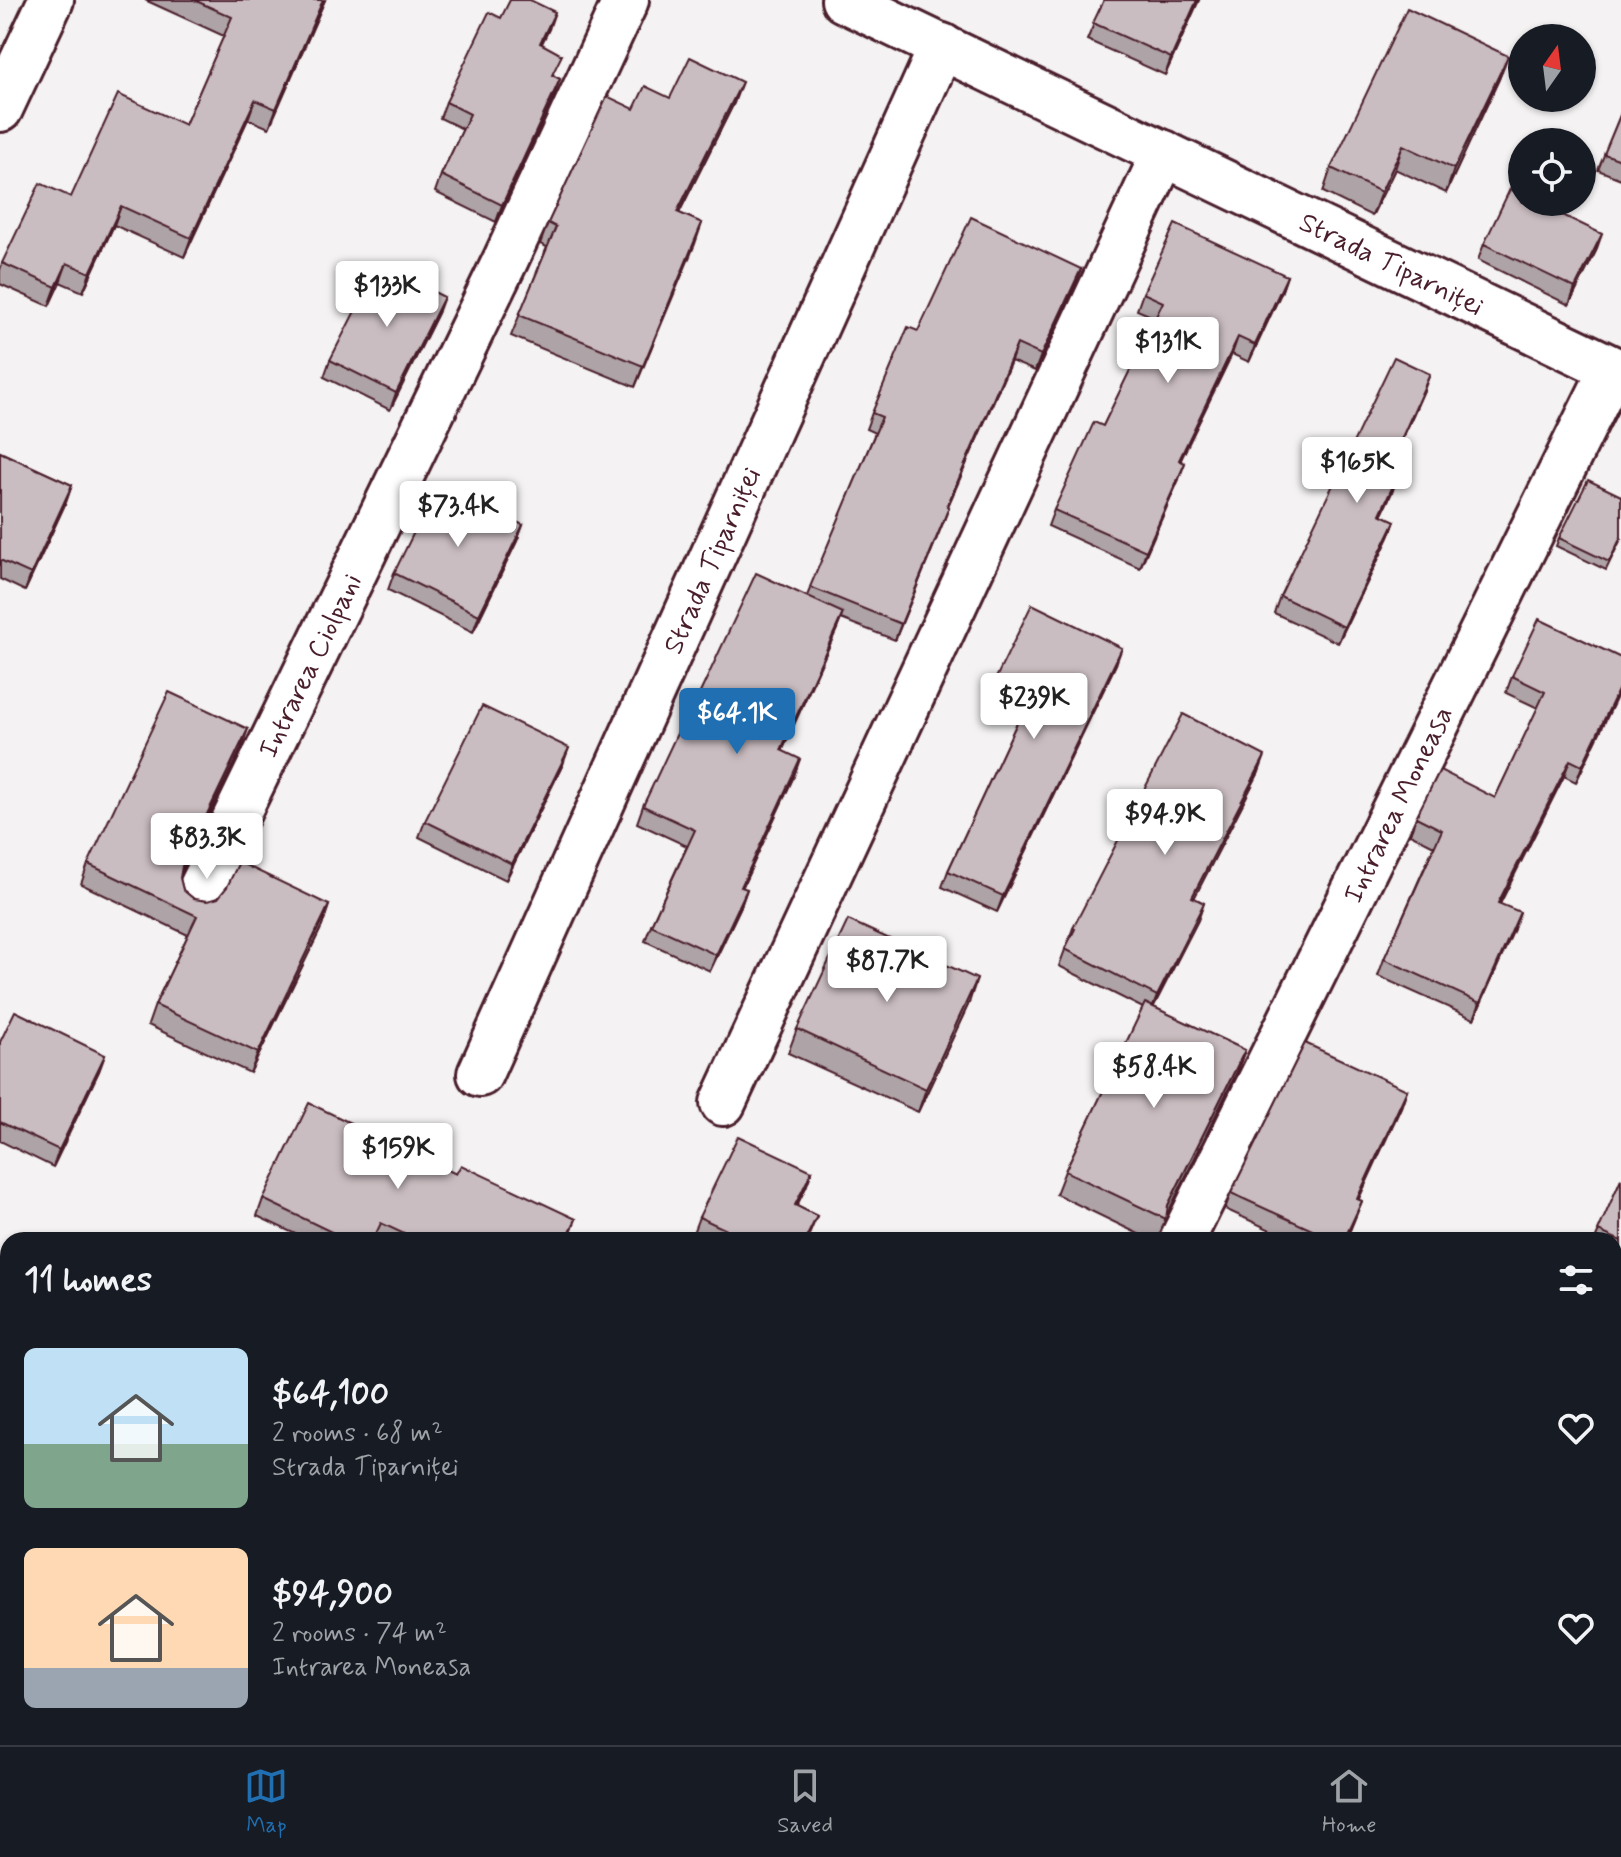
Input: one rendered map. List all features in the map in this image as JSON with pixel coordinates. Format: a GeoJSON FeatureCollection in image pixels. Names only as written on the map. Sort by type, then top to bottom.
{"type":"FeatureCollection","features":[{"type":"Feature","properties":{"kind":"street"},"geometry":{"type":"LineString","coordinates":[[0,109],[51,0]]}},
{"type":"Feature","properties":{"kind":"street","name":"Intrarea Ciolpani"},"geometry":{"type":"LineString","coordinates":[[197,897],[506,259],[626,0]]}},
{"type":"Feature","properties":{"kind":"street","name":"Strada Tiparniței"},"geometry":{"type":"LineString","coordinates":[[844,0],[1616,371]]}},
{"type":"Feature","properties":{"kind":"street","name":"Strada Tiparniței"},"geometry":{"type":"LineString","coordinates":[[480,1074],[942,46]]}},
{"type":"Feature","properties":{"kind":"street"},"geometry":{"type":"LineString","coordinates":[[723,1103],[1164,153]]}},
{"type":"Feature","properties":{"kind":"street","name":"Intrarea Moneasa"},"geometry":{"type":"LineString","coordinates":[[1186,1232],[1616,371]]}},
{"type":"Feature","properties":{"kind":"building"},"geometry":{"type":"Polygon","coordinates":[[[194,0],[323,0],[276,109],[255,100],[191,238],[121,206],[90,273],[67,263],[56,287],[2,263],[40,183],[71,197],[118,94],[185,125],[232,17],[194,0]]]}},
{"type":"Feature","properties":{"kind":"building"},"geometry":{"type":"Polygon","coordinates":[[[510,0],[530,0],[555,12],[540,43],[562,55],[552,75],[560,79],[502,205],[441,175],[470,114],[446,102],[489,12],[501,18],[510,0]]]}},
{"type":"Feature","properties":{"kind":"building"},"geometry":{"type":"Polygon","coordinates":[[[1104,0],[1197,0],[1171,58],[1093,23],[1104,0]]]}},
{"type":"Feature","properties":{"kind":"building"},"geometry":{"type":"Polygon","coordinates":[[[1407,8],[1508,56],[1454,169],[1403,145],[1381,192],[1331,168],[1407,8]]]}},
{"type":"Feature","properties":{"kind":"building"},"geometry":{"type":"Polygon","coordinates":[[[690,57],[742,82],[677,212],[702,223],[643,366],[519,315],[556,227],[548,223],[607,96],[634,109],[645,86],[670,98],[690,57]]]}},
{"type":"Feature","properties":{"kind":"building"},"geometry":{"type":"Polygon","coordinates":[[[1621,113],[1621,160],[1604,154],[1621,113]]]}},
{"type":"Feature","properties":{"kind":"building"},"geometry":{"type":"Polygon","coordinates":[[[1508,193],[1508,216],[1565,216],[1602,234],[1575,288],[1484,244],[1508,193]]]}},
{"type":"Feature","properties":{"kind":"building"},"geometry":{"type":"Polygon","coordinates":[[[971,217],[1081,269],[1041,355],[1017,344],[947,506],[901,624],[810,587],[882,417],[872,413],[908,327],[918,331],[971,217]]]}},
{"type":"Feature","properties":{"kind":"building"},"geometry":{"type":"Polygon","coordinates":[[[1175,224],[1287,276],[1255,345],[1238,337],[1179,460],[1185,463],[1146,551],[1054,510],[1094,422],[1103,426],[1163,302],[1143,293],[1175,224]]]}},
{"type":"Feature","properties":{"kind":"building"},"geometry":{"type":"Polygon","coordinates":[[[379,264],[444,297],[396,393],[330,360],[379,264]]]}},
{"type":"Feature","properties":{"kind":"building"},"geometry":{"type":"Polygon","coordinates":[[[1394,357],[1430,374],[1388,469],[1399,473],[1380,514],[1395,521],[1344,627],[1280,596],[1394,357]]]}},
{"type":"Feature","properties":{"kind":"building"},"geometry":{"type":"Polygon","coordinates":[[[0,452],[72,485],[31,574],[0,560],[0,452]]]}},
{"type":"Feature","properties":{"kind":"building"},"geometry":{"type":"Polygon","coordinates":[[[1588,480],[1621,496],[1621,537],[1609,562],[1559,538],[1588,480]]]}},
{"type":"Feature","properties":{"kind":"building"},"geometry":{"type":"Polygon","coordinates":[[[438,483],[523,525],[479,615],[394,573],[438,483]]]}},
{"type":"Feature","properties":{"kind":"building"},"geometry":{"type":"Polygon","coordinates":[[[756,573],[843,613],[781,750],[800,759],[741,887],[747,889],[716,955],[651,925],[695,830],[643,806],[756,573]]]}},
{"type":"Feature","properties":{"kind":"building"},"geometry":{"type":"Polygon","coordinates":[[[1032,604],[1122,648],[1003,896],[948,871],[1029,697],[995,680],[1032,604]]]}},
{"type":"Feature","properties":{"kind":"building"},"geometry":{"type":"Polygon","coordinates":[[[1539,619],[1621,658],[1621,684],[1582,766],[1570,760],[1498,903],[1520,912],[1480,1003],[1384,959],[1442,830],[1416,817],[1440,770],[1495,798],[1545,692],[1512,676],[1539,619]]]}},
{"type":"Feature","properties":{"kind":"building"},"geometry":{"type":"Polygon","coordinates":[[[169,692],[248,729],[182,866],[180,878],[183,890],[194,899],[207,901],[218,898],[239,862],[329,905],[258,1053],[155,1005],[197,916],[88,864],[169,692]]]}},
{"type":"Feature","properties":{"kind":"building"},"geometry":{"type":"Polygon","coordinates":[[[482,706],[569,748],[512,864],[425,821],[482,706]]]}},
{"type":"Feature","properties":{"kind":"building"},"geometry":{"type":"Polygon","coordinates":[[[1183,714],[1265,756],[1192,897],[1204,903],[1157,996],[1065,949],[1183,714]]]}},
{"type":"Feature","properties":{"kind":"building"},"geometry":{"type":"Polygon","coordinates":[[[848,920],[977,979],[926,1089],[797,1029],[848,920]]]}},
{"type":"Feature","properties":{"kind":"building"},"geometry":{"type":"Polygon","coordinates":[[[1145,1003],[1245,1050],[1168,1205],[1166,1219],[1065,1171],[1145,1003]]]}},
{"type":"Feature","properties":{"kind":"building"},"geometry":{"type":"Polygon","coordinates":[[[15,1011],[105,1055],[59,1150],[0,1122],[0,1042],[15,1011]]]}},
{"type":"Feature","properties":{"kind":"building"},"geometry":{"type":"Polygon","coordinates":[[[1305,1043],[1407,1090],[1357,1199],[1362,1201],[1348,1232],[1316,1232],[1231,1193],[1305,1043]]]}},
{"type":"Feature","properties":{"kind":"building"},"geometry":{"type":"Polygon","coordinates":[[[309,1103],[456,1174],[461,1165],[576,1219],[570,1232],[400,1232],[381,1223],[377,1232],[331,1232],[263,1199],[309,1103]]]}},
{"type":"Feature","properties":{"kind":"building"},"geometry":{"type":"Polygon","coordinates":[[[738,1136],[812,1171],[795,1205],[817,1216],[809,1232],[731,1232],[699,1217],[738,1136]]]}},
{"type":"Feature","properties":{"kind":"building"},"geometry":{"type":"Polygon","coordinates":[[[1621,1179],[1621,1232],[1598,1231],[1621,1179]]]}}]}
